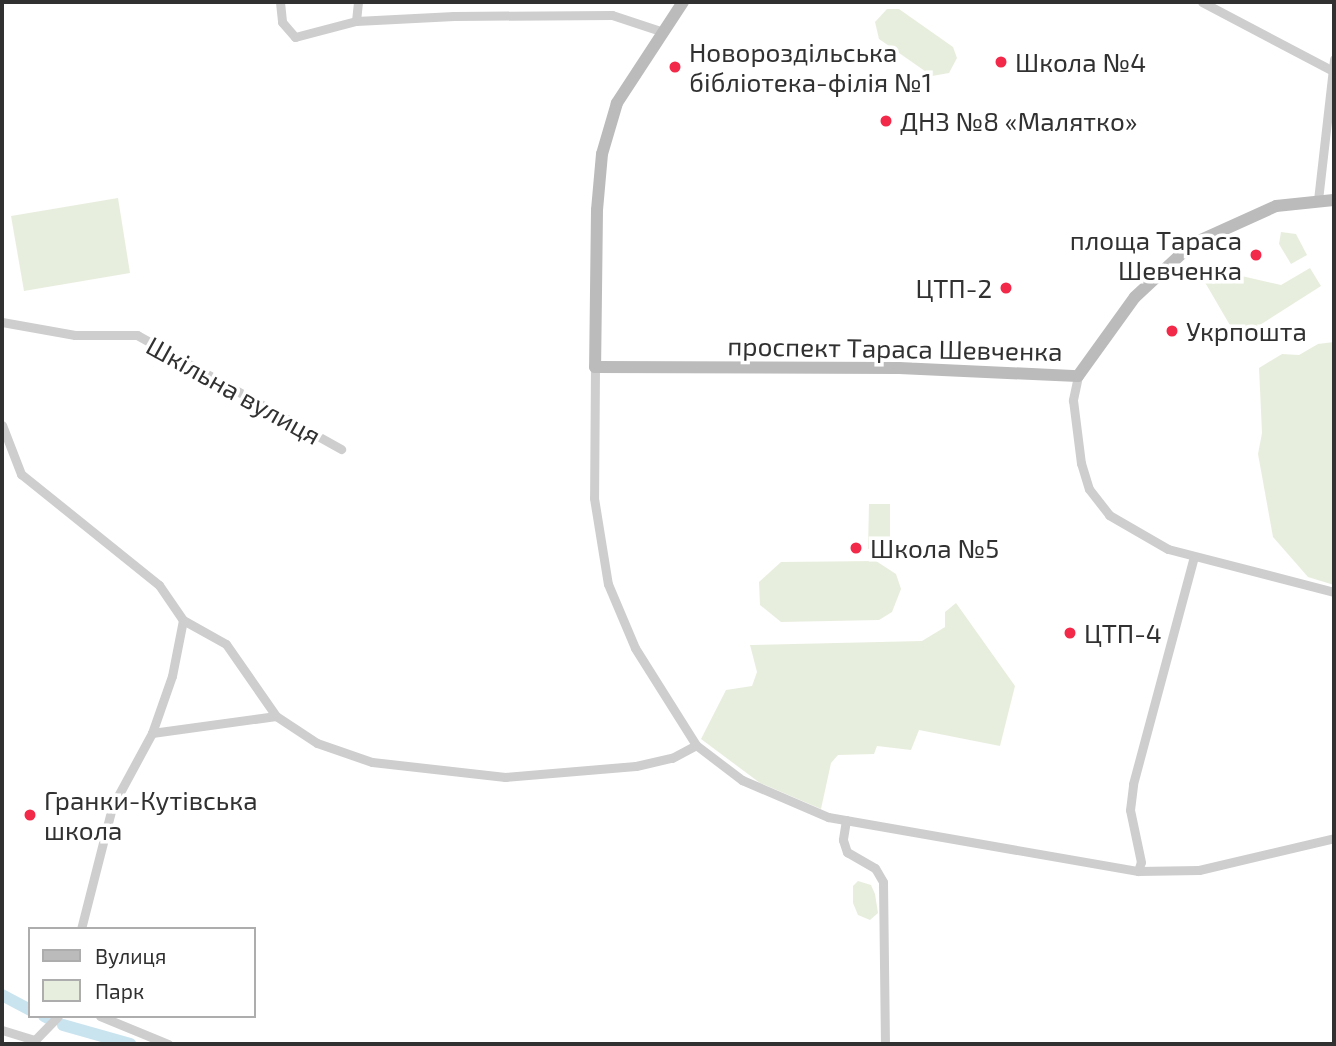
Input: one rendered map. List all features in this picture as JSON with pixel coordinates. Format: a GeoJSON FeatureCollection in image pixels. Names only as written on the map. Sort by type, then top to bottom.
{"type":"FeatureCollection","features":[{"type":"Feature","properties":{"kind":"street"},"geometry":{"type":"LineString","coordinates":[[280,2],[282,22],[295,37],[356,22],[533,15],[612,15],[660,31]]}},
{"type":"Feature","properties":{"kind":"street"},"geometry":{"type":"LineString","coordinates":[[356,22],[358,2]]}},
{"type":"Feature","properties":{"kind":"street"},"geometry":{"type":"LineString","coordinates":[[533,15],[535,2]]}},
{"type":"Feature","properties":{"kind":"street"},"geometry":{"type":"LineString","coordinates":[[683,2],[660,31],[617,103],[602,154],[597,210],[594,498],[601,558],[635,648],[696,745],[742,780],[806,811],[1138,871],[1199,870],[1334,838]]}},
{"type":"Feature","properties":{"kind":"street"},"geometry":{"type":"LineString","coordinates":[[1202,2],[1331,70]]}},
{"type":"Feature","properties":{"kind":"street"},"geometry":{"type":"LineString","coordinates":[[1318,200],[1334,60]]}},
{"type":"Feature","properties":{"kind":"street","name":"проспект Тараса Шевченка"},"geometry":{"type":"LineString","coordinates":[[595,367],[912,368],[1078,376],[1135,297],[1180,254],[1242,219],[1285,204],[1334,200]]}},
{"type":"Feature","properties":{"kind":"street","name":"Шкільна вулиця"},"geometry":{"type":"LineString","coordinates":[[2,322],[75,335],[137,335],[341,449]]}},
{"type":"Feature","properties":{"kind":"street"},"geometry":{"type":"LineString","coordinates":[[1078,376],[1073,391],[1075,433],[1083,473],[1096,502],[1142,537],[1195,556],[1334,593]]}},
{"type":"Feature","properties":{"kind":"street"},"geometry":{"type":"LineString","coordinates":[[2,425],[21,474],[159,585],[184,621],[226,644],[276,716],[317,743],[372,762],[505,777],[597,771],[672,758],[696,745]]}},
{"type":"Feature","properties":{"kind":"street"},"geometry":{"type":"LineString","coordinates":[[1138,871],[1140,852],[1130,810],[1133,784],[1195,556]]}},
{"type":"Feature","properties":{"kind":"street"},"geometry":{"type":"LineString","coordinates":[[82,927],[112,807],[152,733],[172,676],[184,621]]}},
{"type":"Feature","properties":{"kind":"street"},"geometry":{"type":"LineString","coordinates":[[152,733],[276,716]]}},
{"type":"Feature","properties":{"kind":"street"},"geometry":{"type":"LineString","coordinates":[[846,820],[843,840],[847,852],[875,868],[883,882],[885,1044]]}},
{"type":"Feature","properties":{"kind":"street"},"geometry":{"type":"LineString","coordinates":[[2,1030],[35,1042],[56,1018]]}},
{"type":"Feature","properties":{"kind":"street"},"geometry":{"type":"LineString","coordinates":[[105,1018],[168,1044]]}},
{"type":"Feature","properties":{"kind":"green space"},"geometry":{"type":"Polygon","coordinates":[[[887,9],[899,9],[953,47],[957,58],[949,73],[932,76],[879,39],[875,22],[887,9]]]}},
{"type":"Feature","properties":{"kind":"green space"},"geometry":{"type":"Polygon","coordinates":[[[118,198],[130,273],[24,291],[11,216],[118,198]]]}},
{"type":"Feature","properties":{"kind":"green space"},"geometry":{"type":"Polygon","coordinates":[[[1281,232],[1296,234],[1307,255],[1291,264],[1279,244],[1281,232]]]}},
{"type":"Feature","properties":{"kind":"green space"},"geometry":{"type":"Polygon","coordinates":[[[1227,266],[1233,274],[1281,285],[1310,268],[1321,286],[1238,339],[1203,279],[1227,266]]]}},
{"type":"Feature","properties":{"kind":"green space"},"geometry":{"type":"Polygon","coordinates":[[[1334,342],[1334,585],[1308,577],[1273,537],[1258,454],[1262,433],[1259,368],[1282,354],[1299,355],[1318,344],[1334,342]]]}},
{"type":"Feature","properties":{"kind":"green space"},"geometry":{"type":"Polygon","coordinates":[[[869,504],[890,504],[890,549],[868,549],[869,504]]]}},
{"type":"Feature","properties":{"kind":"green space"},"geometry":{"type":"Polygon","coordinates":[[[876,561],[896,574],[901,589],[892,612],[879,620],[781,622],[760,605],[759,582],[781,562],[876,561]]]}},
{"type":"Feature","properties":{"kind":"green space"},"geometry":{"type":"Polygon","coordinates":[[[956,603],[1015,686],[1000,746],[919,730],[911,750],[877,746],[874,754],[838,755],[831,763],[821,809],[760,783],[701,739],[726,690],[752,686],[757,672],[750,645],[922,641],[945,627],[945,612],[956,603]]]}},
{"type":"Feature","properties":{"kind":"green space"},"geometry":{"type":"Polygon","coordinates":[[[858,881],[871,885],[875,894],[878,913],[870,920],[858,915],[853,903],[853,886],[858,881]]]}},
{"type":"Feature","properties":{"kind":"waterway"},"geometry":{"type":"LineString","coordinates":[[2,995],[28,1009]]}},
{"type":"Feature","properties":{"kind":"waterway"},"geometry":{"type":"LineString","coordinates":[[63,1025],[130,1044]]}},
{"type":"Feature","properties":{"kind":"place","name":"Школа №4"},"geometry":{"type":"Point","coordinates":[1001,62]}},
{"type":"Feature","properties":{"kind":"place","name":"Новороздільська бібліотека-філія №1"},"geometry":{"type":"Point","coordinates":[675,67]}},
{"type":"Feature","properties":{"kind":"place","name":"ДНЗ №8 «Малятко»"},"geometry":{"type":"Point","coordinates":[886,121]}},
{"type":"Feature","properties":{"kind":"place","name":"площа Тараса Шевченка"},"geometry":{"type":"Point","coordinates":[1256,255]}},
{"type":"Feature","properties":{"kind":"place","name":"ЦТП-2"},"geometry":{"type":"Point","coordinates":[1006,288]}},
{"type":"Feature","properties":{"kind":"place","name":"Укрпошта"},"geometry":{"type":"Point","coordinates":[1172,331]}},
{"type":"Feature","properties":{"kind":"place","name":"Школа №5"},"geometry":{"type":"Point","coordinates":[856,548]}},
{"type":"Feature","properties":{"kind":"place","name":"ЦТП-4"},"geometry":{"type":"Point","coordinates":[1070,633]}},
{"type":"Feature","properties":{"kind":"place","name":"Гранки-Кутівська школа"},"geometry":{"type":"Point","coordinates":[30,815]}}]}
